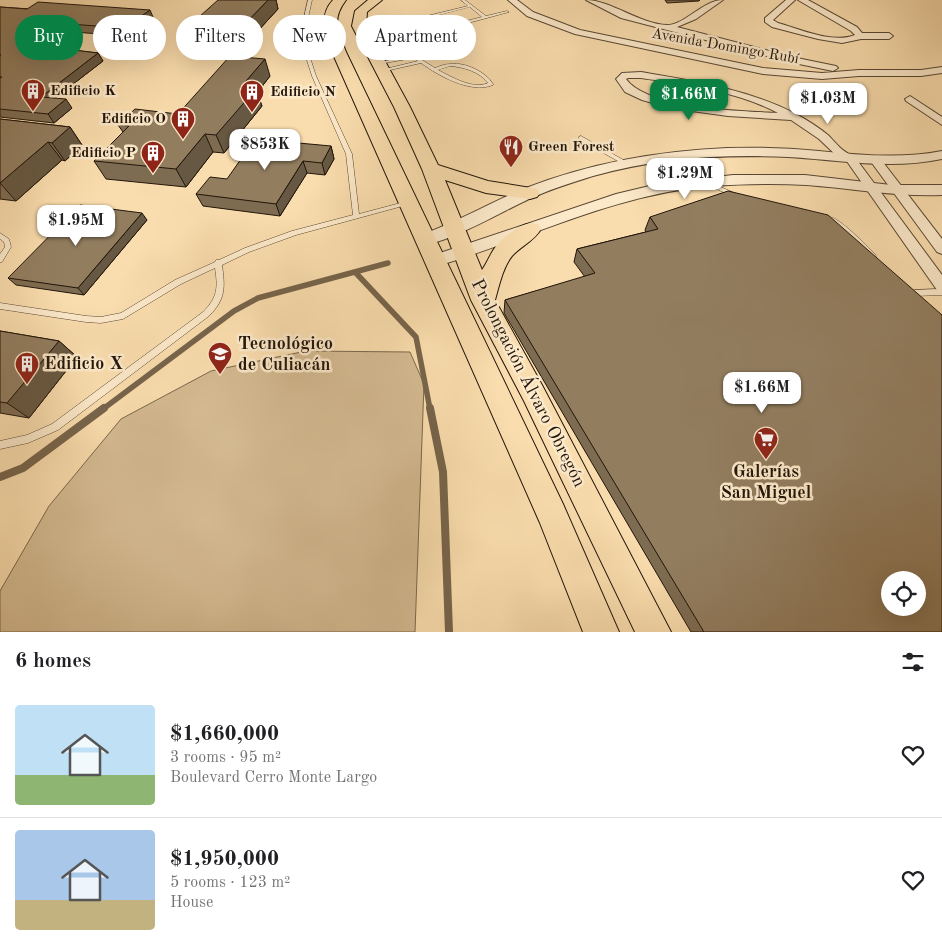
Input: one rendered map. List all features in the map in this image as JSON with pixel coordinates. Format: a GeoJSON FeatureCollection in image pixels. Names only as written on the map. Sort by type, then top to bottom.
{"type":"FeatureCollection","features":[{"type":"Feature","properties":{"kind":"main road","name":"Prolongación Álvaro Obregón"},"geometry":{"type":"LineString","coordinates":[[376,0],[362,11],[359,22],[363,36],[381,67],[431,169],[484,300],[653,632]]}},
{"type":"Feature","properties":{"kind":"main road","name":"Prolongación Álvaro Obregón"},"geometry":{"type":"LineString","coordinates":[[338,1],[332,10],[329,20],[333,35],[434,262],[552,515],[600,632]]}},
{"type":"Feature","properties":{"kind":"main road"},"geometry":{"type":"LineString","coordinates":[[431,169],[486,187],[530,193]]}},
{"type":"Feature","properties":{"kind":"main road"},"geometry":{"type":"LineString","coordinates":[[484,300],[493,271],[504,251],[530,229]]}},
{"type":"Feature","properties":{"kind":"street","name":"Avenida Domingo Rubí"},"geometry":{"type":"LineString","coordinates":[[512,0],[526,12],[538,18],[578,32],[621,43],[763,71],[822,76],[859,73],[922,73],[942,70]]}},
{"type":"Feature","properties":{"kind":"street"},"geometry":{"type":"LineString","coordinates":[[590,0],[624,16],[797,61],[859,73]]}},
{"type":"Feature","properties":{"kind":"street"},"geometry":{"type":"LineString","coordinates":[[672,27],[693,17],[719,0]]}},
{"type":"Feature","properties":{"kind":"street"},"geometry":{"type":"LineString","coordinates":[[791,0],[768,20],[775,24],[828,38],[847,40],[860,36],[889,36]]}},
{"type":"Feature","properties":{"kind":"street"},"geometry":{"type":"LineString","coordinates":[[802,0],[854,29],[860,36]]}},
{"type":"Feature","properties":{"kind":"street"},"geometry":{"type":"LineString","coordinates":[[794,117],[725,112],[666,104],[636,95],[623,85],[621,79],[625,75],[641,75],[738,93],[766,102],[794,117],[834,146],[847,158],[870,186],[942,286]]}},
{"type":"Feature","properties":{"kind":"street"},"geometry":{"type":"LineString","coordinates":[[910,99],[942,122]]}},
{"type":"Feature","properties":{"kind":"street"},"geometry":{"type":"LineString","coordinates":[[424,240],[455,228],[530,193],[582,174],[625,163],[734,152],[773,152],[847,158],[911,160],[942,155]]}},
{"type":"Feature","properties":{"kind":"street"},"geometry":{"type":"LineString","coordinates":[[875,159],[942,249]]}},
{"type":"Feature","properties":{"kind":"street"},"geometry":{"type":"LineString","coordinates":[[434,262],[640,192],[704,182],[804,180],[897,189],[942,190]]}},
{"type":"Feature","properties":{"kind":"lane"},"geometry":{"type":"LineString","coordinates":[[310,0],[304,31],[306,54],[349,154],[356,216]]}},
{"type":"Feature","properties":{"kind":"lane"},"geometry":{"type":"LineString","coordinates":[[463,0],[485,17]]}},
{"type":"Feature","properties":{"kind":"lane"},"geometry":{"type":"LineString","coordinates":[[436,15],[471,6]]}},
{"type":"Feature","properties":{"kind":"lane"},"geometry":{"type":"LineString","coordinates":[[476,19],[507,12]]}},
{"type":"Feature","properties":{"kind":"lane"},"geometry":{"type":"LineString","coordinates":[[381,67],[402,60]]}},
{"type":"Feature","properties":{"kind":"lane"},"geometry":{"type":"LineString","coordinates":[[419,60],[435,70],[472,86],[484,88],[492,84],[488,78],[460,66],[450,65],[435,70]]}},
{"type":"Feature","properties":{"kind":"lane"},"geometry":{"type":"LineString","coordinates":[[381,67],[421,62]]}},
{"type":"Feature","properties":{"kind":"lane"},"geometry":{"type":"LineString","coordinates":[[581,138],[625,163]]}},
{"type":"Feature","properties":{"kind":"lane"},"geometry":{"type":"LineString","coordinates":[[704,182],[745,199]]}},
{"type":"Feature","properties":{"kind":"lane"},"geometry":{"type":"LineString","coordinates":[[0,306],[86,319],[101,320],[123,316],[178,282],[218,262],[294,233],[408,203]]}},
{"type":"Feature","properties":{"kind":"lane"},"geometry":{"type":"LineString","coordinates":[[822,216],[830,219],[847,231],[878,262]]}},
{"type":"Feature","properties":{"kind":"lane"},"geometry":{"type":"LineString","coordinates":[[0,235],[7,241],[8,247],[0,260]]}},
{"type":"Feature","properties":{"kind":"lane"},"geometry":{"type":"LineString","coordinates":[[0,445],[28,439],[55,427],[206,314],[217,304],[219,298],[218,262]]}},
{"type":"Feature","properties":{"kind":"lane"},"geometry":{"type":"LineString","coordinates":[[923,304],[911,291],[942,292]]}},
{"type":"Feature","properties":{"kind":"shaded area"},"geometry":{"type":"Polygon","coordinates":[[[306,351],[410,352],[424,384],[415,632],[0,632],[0,591],[49,506],[121,419],[211,371],[306,351]]]}},
{"type":"Feature","properties":{"kind":"building"},"geometry":{"type":"Polygon","coordinates":[[[218,0],[268,0],[254,15],[201,15],[218,0]]]}},
{"type":"Feature","properties":{"kind":"building"},"geometry":{"type":"Polygon","coordinates":[[[38,2],[150,10],[143,15],[93,15],[93,26],[83,25],[83,15],[15,15],[15,60],[83,60],[83,51],[93,52],[93,57],[41,97],[66,99],[48,114],[0,109],[0,78],[2,77],[0,77],[0,7],[27,9],[38,2]]]}},
{"type":"Feature","properties":{"kind":"building"},"geometry":{"type":"Polygon","coordinates":[[[265,59],[240,88],[256,89],[216,135],[205,134],[176,169],[94,161],[129,126],[118,125],[135,109],[178,114],[226,60],[265,59]]]}},
{"type":"Feature","properties":{"kind":"building"},"geometry":{"type":"Polygon","coordinates":[[[0,119],[70,127],[52,143],[48,142],[0,183],[0,119]]]}},
{"type":"Feature","properties":{"kind":"building"},"geometry":{"type":"Polygon","coordinates":[[[255,139],[331,146],[322,163],[303,161],[276,204],[196,194],[210,177],[227,179],[255,139]]]}},
{"type":"Feature","properties":{"kind":"building","name":"Galerías San Miguel"},"geometry":{"type":"Polygon","coordinates":[[[728,191],[828,215],[942,315],[942,632],[704,632],[505,300],[595,273],[577,249],[658,229],[650,217],[728,191]]]}},
{"type":"Feature","properties":{"kind":"building"},"geometry":{"type":"Polygon","coordinates":[[[80,205],[142,213],[78,288],[8,278],[80,205]]]}},
{"type":"Feature","properties":{"kind":"building"},"geometry":{"type":"Polygon","coordinates":[[[0,331],[59,341],[7,403],[0,402],[0,331]]]}},
{"type":"Feature","properties":{"kind":"waterway"},"geometry":{"type":"LineString","coordinates":[[103,409],[234,311],[258,298],[388,263]]}},
{"type":"Feature","properties":{"kind":"waterway"},"geometry":{"type":"LineString","coordinates":[[355,272],[416,337],[430,409]]}},
{"type":"Feature","properties":{"kind":"waterway"},"geometry":{"type":"LineString","coordinates":[[0,477],[23,468],[104,408]]}},
{"type":"Feature","properties":{"kind":"waterway"},"geometry":{"type":"LineString","coordinates":[[430,408],[443,472],[449,632]]}},
{"type":"Feature","properties":{"kind":"place","name":"Edificio K"},"geometry":{"type":"Point","coordinates":[33,112]}},
{"type":"Feature","properties":{"kind":"place","name":"Edificio N"},"geometry":{"type":"Point","coordinates":[252,113]}},
{"type":"Feature","properties":{"kind":"place","name":"Edificio O"},"geometry":{"type":"Point","coordinates":[183,140]}},
{"type":"Feature","properties":{"kind":"place","name":"Green Forest"},"geometry":{"type":"Point","coordinates":[511,168]}},
{"type":"Feature","properties":{"kind":"place","name":"Edificio P"},"geometry":{"type":"Point","coordinates":[153,174]}},
{"type":"Feature","properties":{"kind":"place","name":"Tecnológico de Culiacán"},"geometry":{"type":"Point","coordinates":[220,375]}},
{"type":"Feature","properties":{"kind":"place","name":"Edificio X"},"geometry":{"type":"Point","coordinates":[27,385]}},
{"type":"Feature","properties":{"kind":"place","name":"Galerías San Miguel"},"geometry":{"type":"Point","coordinates":[766,460]}}]}
